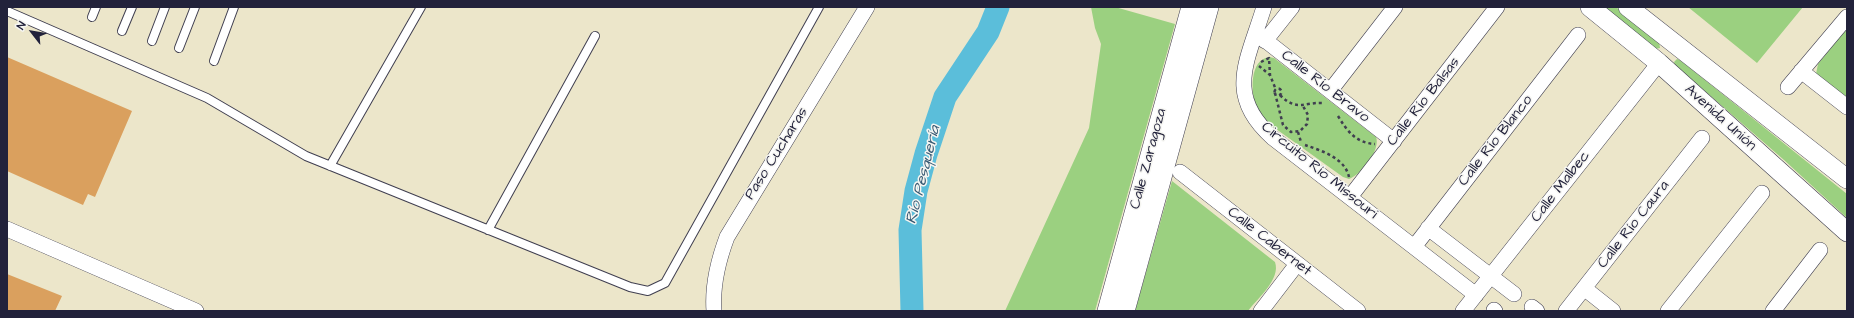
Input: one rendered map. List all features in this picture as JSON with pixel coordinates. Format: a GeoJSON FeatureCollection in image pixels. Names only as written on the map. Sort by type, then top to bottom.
{"type":"FeatureCollection","features":[{"type":"Feature","properties":{"kind":"street","name":"Paso Cucharas"},"geometry":{"type":"LineString","coordinates":[[714,311],[716,272],[727,237],[867,7]]}},
{"type":"Feature","properties":{"kind":"street","name":"Calle Zaragoza"},"geometry":{"type":"LineString","coordinates":[[1125,311],[1192,7]]}},
{"type":"Feature","properties":{"kind":"street","name":"Calle Zaragoza"},"geometry":{"type":"LineString","coordinates":[[1108,311],[1209,7]]}},
{"type":"Feature","properties":{"kind":"street","name":"Circuito Río Missouri"},"geometry":{"type":"LineString","coordinates":[[1264,7],[1261,37],[1243,79],[1245,98],[1250,111],[1259,125],[1273,138],[1476,295]]}},
{"type":"Feature","properties":{"kind":"street"},"geometry":{"type":"LineString","coordinates":[[1261,37],[1292,7]]}},
{"type":"Feature","properties":{"kind":"street"},"geometry":{"type":"LineString","coordinates":[[1329,98],[1395,7]]}},
{"type":"Feature","properties":{"kind":"street","name":"Calle Río Balsas"},"geometry":{"type":"LineString","coordinates":[[1345,193],[1394,141],[1497,7]]}},
{"type":"Feature","properties":{"kind":"street","name":"Avenida Unión"},"geometry":{"type":"LineString","coordinates":[[1590,7],[1659,63],[1847,232]]}},
{"type":"Feature","properties":{"kind":"street","name":"Avenida Unión"},"geometry":{"type":"LineString","coordinates":[[1628,7],[1847,180]]}},
{"type":"Feature","properties":{"kind":"street"},"geometry":{"type":"LineString","coordinates":[[1788,87],[1847,17]]}},
{"type":"Feature","properties":{"kind":"street","name":"Calle Río Blanco"},"geometry":{"type":"LineString","coordinates":[[1414,247],[1578,35]]}},
{"type":"Feature","properties":{"kind":"street","name":"Calle Río Bravo"},"geometry":{"type":"LineString","coordinates":[[1261,37],[1329,98],[1394,141]]}},
{"type":"Feature","properties":{"kind":"street"},"geometry":{"type":"LineString","coordinates":[[1659,63],[1674,44]]}},
{"type":"Feature","properties":{"kind":"street","name":"Calle Malbec"},"geometry":{"type":"LineString","coordinates":[[1463,311],[1659,63]]}},
{"type":"Feature","properties":{"kind":"street"},"geometry":{"type":"LineString","coordinates":[[1801,72],[1847,107]]}},
{"type":"Feature","properties":{"kind":"street","name":"Calle Río Caura"},"geometry":{"type":"LineString","coordinates":[[1566,311],[1702,138]]}},
{"type":"Feature","properties":{"kind":"street","name":"Calle Cabernet"},"geometry":{"type":"LineString","coordinates":[[1180,172],[1358,311]]}},
{"type":"Feature","properties":{"kind":"street"},"geometry":{"type":"LineString","coordinates":[[1668,311],[1762,193]]}},
{"type":"Feature","properties":{"kind":"street"},"geometry":{"type":"LineString","coordinates":[[1428,228],[1514,294]]}},
{"type":"Feature","properties":{"kind":"street"},"geometry":{"type":"LineString","coordinates":[[7,229],[196,311]]}},
{"type":"Feature","properties":{"kind":"street"},"geometry":{"type":"LineString","coordinates":[[1773,311],[1820,250]]}},
{"type":"Feature","properties":{"kind":"street"},"geometry":{"type":"LineString","coordinates":[[1261,311],[1297,264]]}},
{"type":"Feature","properties":{"kind":"street"},"geometry":{"type":"LineString","coordinates":[[1584,288],[1614,311]]}},
{"type":"Feature","properties":{"kind":"lane"},"geometry":{"type":"LineString","coordinates":[[92,17],[96,7]]}},
{"type":"Feature","properties":{"kind":"lane"},"geometry":{"type":"LineString","coordinates":[[122,31],[132,7]]}},
{"type":"Feature","properties":{"kind":"lane"},"geometry":{"type":"LineString","coordinates":[[152,41],[165,7]]}},
{"type":"Feature","properties":{"kind":"lane"},"geometry":{"type":"LineString","coordinates":[[179,48],[195,7]]}},
{"type":"Feature","properties":{"kind":"lane"},"geometry":{"type":"LineString","coordinates":[[214,61],[234,7]]}},
{"type":"Feature","properties":{"kind":"lane"},"geometry":{"type":"LineString","coordinates":[[330,166],[421,7]]}},
{"type":"Feature","properties":{"kind":"lane"},"geometry":{"type":"LineString","coordinates":[[7,11],[207,98],[306,156],[630,287],[648,291],[665,284],[819,7]]}},
{"type":"Feature","properties":{"kind":"lane"},"geometry":{"type":"LineString","coordinates":[[488,230],[595,36]]}},
{"type":"Feature","properties":{"kind":"path"},"geometry":{"type":"LineString","coordinates":[[1270,75],[1259,66],[1266,58],[1269,58],[1270,75],[1276,90],[1275,93],[1285,132]]}},
{"type":"Feature","properties":{"kind":"path"},"geometry":{"type":"LineString","coordinates":[[1276,90],[1281,90],[1280,95]]}},
{"type":"Feature","properties":{"kind":"path"},"geometry":{"type":"LineString","coordinates":[[1275,93],[1277,96],[1280,95],[1292,105],[1303,106],[1329,98]]}},
{"type":"Feature","properties":{"kind":"path"},"geometry":{"type":"LineString","coordinates":[[1283,126],[1291,132],[1298,132],[1304,129],[1308,121],[1308,115],[1303,106]]}},
{"type":"Feature","properties":{"kind":"path"},"geometry":{"type":"LineString","coordinates":[[1336,112],[1345,128],[1359,140],[1377,144]]}},
{"type":"Feature","properties":{"kind":"path"},"geometry":{"type":"LineString","coordinates":[[1298,132],[1302,145]]}},
{"type":"Feature","properties":{"kind":"path"},"geometry":{"type":"LineString","coordinates":[[1297,144],[1326,153],[1345,167],[1349,178],[1345,193]]}},
{"type":"Feature","properties":{"kind":"green space"},"geometry":{"type":"Polygon","coordinates":[[[1091,7],[1115,7],[1175,24],[1095,311],[1005,311],[1089,128],[1101,44],[1095,28],[1091,7]]]}},
{"type":"Feature","properties":{"kind":"green space"},"geometry":{"type":"Polygon","coordinates":[[[1603,7],[1616,7],[1659,42],[1660,48],[1655,49],[1603,7]]]}},
{"type":"Feature","properties":{"kind":"green space"},"geometry":{"type":"Polygon","coordinates":[[[1688,7],[1803,7],[1757,63],[1688,7]]]}},
{"type":"Feature","properties":{"kind":"green space"},"geometry":{"type":"Polygon","coordinates":[[[1847,28],[1847,99],[1816,74],[1818,64],[1847,28]]]}},
{"type":"Feature","properties":{"kind":"green space"},"geometry":{"type":"Polygon","coordinates":[[[1269,57],[1274,58],[1376,137],[1376,148],[1373,155],[1354,177],[1349,179],[1343,177],[1265,121],[1257,109],[1254,101],[1253,78],[1258,64],[1262,59],[1269,57]]]}},
{"type":"Feature","properties":{"kind":"green space"},"geometry":{"type":"Polygon","coordinates":[[[1677,59],[1847,194],[1847,218],[1784,160],[1675,65],[1674,62],[1677,59]]]}},
{"type":"Feature","properties":{"kind":"green space"},"geometry":{"type":"Polygon","coordinates":[[[1172,181],[1275,262],[1275,275],[1272,282],[1248,311],[1135,311],[1172,181]]]}},
{"type":"Feature","properties":{"kind":"building"},"geometry":{"type":"Polygon","coordinates":[[[7,57],[132,111],[95,197],[88,194],[83,205],[7,171],[7,57]]]}},
{"type":"Feature","properties":{"kind":"building"},"geometry":{"type":"Polygon","coordinates":[[[7,274],[62,296],[55,311],[7,311],[7,274]]]}},
{"type":"Feature","properties":{"kind":"waterway","name":"Río Pesquería"},"geometry":{"type":"LineString","coordinates":[[912,311],[910,230],[916,191],[926,154],[945,97],[988,32],[998,7]]}}]}
